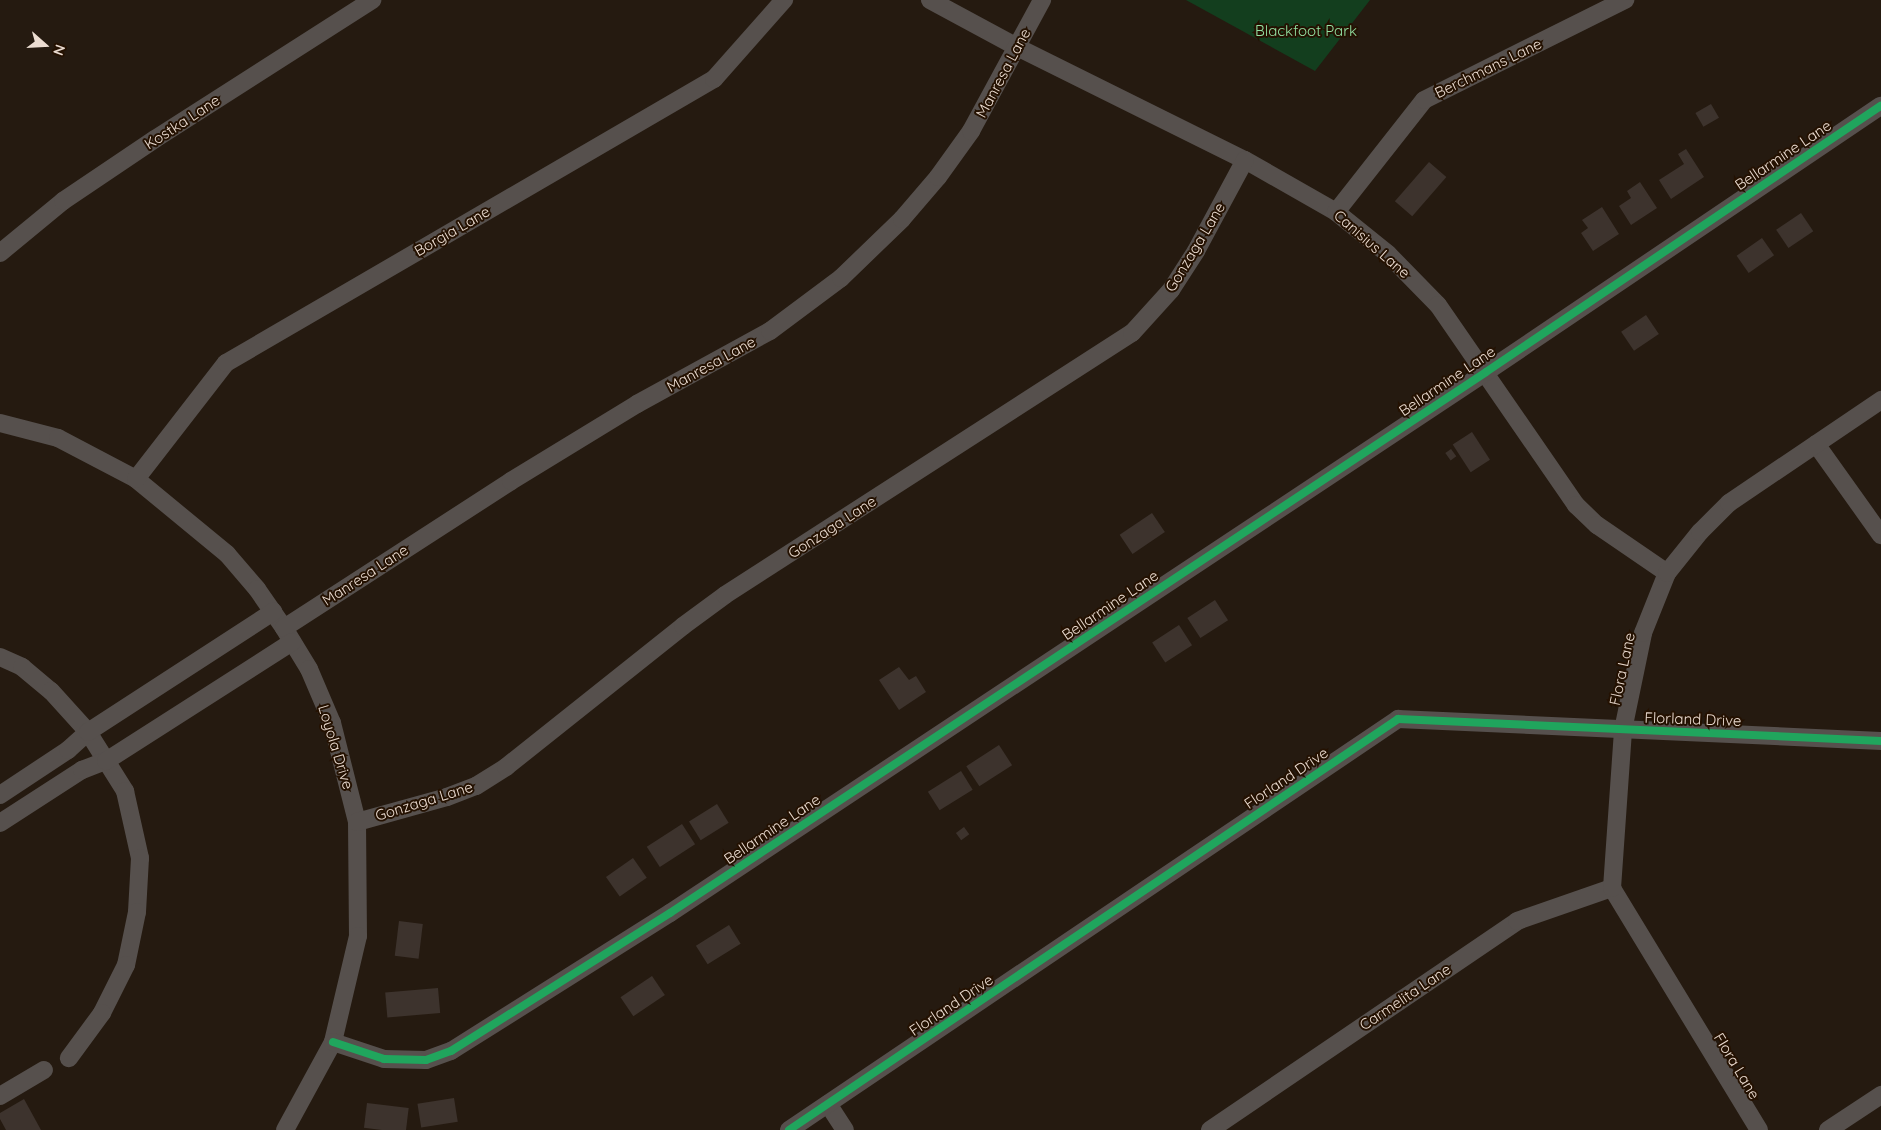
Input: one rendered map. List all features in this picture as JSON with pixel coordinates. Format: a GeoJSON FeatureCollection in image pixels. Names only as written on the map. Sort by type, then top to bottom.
{"type":"FeatureCollection","features":[{"type":"Feature","properties":{"kind":"street","name":"Kostka Lane"},"geometry":{"type":"LineString","coordinates":[[0,253],[63,201],[155,139],[372,0]]}},
{"type":"Feature","properties":{"kind":"street","name":"Borgia Lane"},"geometry":{"type":"LineString","coordinates":[[136,478],[226,363],[714,79],[784,0]]}},
{"type":"Feature","properties":{"kind":"street","name":"Canisius Lane"},"geometry":{"type":"LineString","coordinates":[[930,0],[1017,47],[1245,160],[1336,212],[1388,254],[1438,305],[1576,505],[1597,525],[1667,573]]}},
{"type":"Feature","properties":{"kind":"street","name":"Manresa Lane"},"geometry":{"type":"LineString","coordinates":[[6,818],[82,770],[106,761],[288,635],[586,435],[637,404],[770,331],[841,278],[902,219],[938,177],[971,132],[1042,0]]}},
{"type":"Feature","properties":{"kind":"street","name":"Berchmans Lane"},"geometry":{"type":"LineString","coordinates":[[1336,212],[1424,100],[1625,0]]}},
{"type":"Feature","properties":{"kind":"street","name":"Bellarmine Lane"},"geometry":{"type":"LineString","coordinates":[[333,1042],[384,1059],[426,1060],[451,1051],[670,913],[1486,372],[1881,106]]}},
{"type":"Feature","properties":{"kind":"street","name":"Gonzaga Lane"},"geometry":{"type":"LineString","coordinates":[[357,822],[447,798],[476,786],[506,767],[683,626],[725,595],[1132,333],[1171,290],[1196,251],[1245,160]]}},
{"type":"Feature","properties":{"kind":"street","name":"Flora Lane"},"geometry":{"type":"LineString","coordinates":[[1759,1130],[1612,888],[1623,730],[1643,633],[1667,573],[1700,532],[1729,503],[1881,400]]}},
{"type":"Feature","properties":{"kind":"street","name":"Loyola Drive"},"geometry":{"type":"LineString","coordinates":[[0,423],[58,438],[136,478],[227,554],[273,612],[288,635],[309,669],[332,723],[357,822],[358,936],[333,1042],[285,1130]]}},
{"type":"Feature","properties":{"kind":"street"},"geometry":{"type":"LineString","coordinates":[[1816,444],[1881,536]]}},
{"type":"Feature","properties":{"kind":"street"},"geometry":{"type":"LineString","coordinates":[[6,818],[0,795],[68,750],[88,732],[273,612]]}},
{"type":"Feature","properties":{"kind":"street"},"geometry":{"type":"LineString","coordinates":[[0,657],[22,667],[52,691],[88,732],[125,791],[140,858],[137,912],[126,965],[102,1013],[69,1058]]}},
{"type":"Feature","properties":{"kind":"street","name":"Florland Drive"},"geometry":{"type":"LineString","coordinates":[[789,1130],[1398,719],[1881,741]]}},
{"type":"Feature","properties":{"kind":"street","name":"Carmelita Lane"},"geometry":{"type":"LineString","coordinates":[[1210,1130],[1517,921],[1612,888]]}},
{"type":"Feature","properties":{"kind":"street"},"geometry":{"type":"LineString","coordinates":[[0,1096],[44,1070]]}},
{"type":"Feature","properties":{"kind":"street"},"geometry":{"type":"LineString","coordinates":[[1828,1130],[1881,1095]]}},
{"type":"Feature","properties":{"kind":"street"},"geometry":{"type":"LineString","coordinates":[[828,1104],[845,1130]]}},
{"type":"Feature","properties":{"kind":"green space","name":"Blackfoot Park"},"geometry":{"type":"Polygon","coordinates":[[[1186,0],[1370,0],[1315,71],[1186,0]]]}},
{"type":"Feature","properties":{"kind":"building"},"geometry":{"type":"Polygon","coordinates":[[[1711,104],[1719,118],[1703,127],[1695,113],[1711,104]]]}},
{"type":"Feature","properties":{"kind":"building"},"geometry":{"type":"Polygon","coordinates":[[[1686,149],[1704,177],[1671,199],[1659,180],[1684,164],[1678,154],[1686,149]]]}},
{"type":"Feature","properties":{"kind":"building"},"geometry":{"type":"Polygon","coordinates":[[[1429,162],[1446,177],[1412,216],[1395,201],[1429,162]]]}},
{"type":"Feature","properties":{"kind":"building"},"geometry":{"type":"Polygon","coordinates":[[[1640,182],[1657,208],[1631,225],[1619,206],[1631,198],[1627,191],[1640,182]]]}},
{"type":"Feature","properties":{"kind":"building"},"geometry":{"type":"Polygon","coordinates":[[[1602,207],[1619,234],[1593,251],[1581,233],[1588,228],[1582,220],[1602,207]]]}},
{"type":"Feature","properties":{"kind":"building"},"geometry":{"type":"Polygon","coordinates":[[[1801,213],[1813,231],[1788,248],[1776,230],[1801,213]]]}},
{"type":"Feature","properties":{"kind":"building"},"geometry":{"type":"Polygon","coordinates":[[[1762,238],[1774,255],[1749,273],[1737,256],[1762,238]]]}},
{"type":"Feature","properties":{"kind":"building"},"geometry":{"type":"Polygon","coordinates":[[[1646,315],[1659,334],[1634,351],[1621,332],[1646,315]]]}},
{"type":"Feature","properties":{"kind":"building"},"geometry":{"type":"Polygon","coordinates":[[[1472,432],[1490,460],[1471,472],[1453,445],[1472,432]]]}},
{"type":"Feature","properties":{"kind":"building"},"geometry":{"type":"Polygon","coordinates":[[[1451,449],[1456,456],[1451,460],[1445,453],[1451,449]]]}},
{"type":"Feature","properties":{"kind":"building"},"geometry":{"type":"Polygon","coordinates":[[[1152,513],[1165,532],[1133,554],[1120,535],[1152,513]]]}},
{"type":"Feature","properties":{"kind":"building"},"geometry":{"type":"Polygon","coordinates":[[[1215,600],[1228,620],[1200,638],[1187,618],[1215,600]]]}},
{"type":"Feature","properties":{"kind":"building"},"geometry":{"type":"Polygon","coordinates":[[[1179,625],[1192,645],[1165,663],[1152,642],[1179,625]]]}},
{"type":"Feature","properties":{"kind":"building"},"geometry":{"type":"Polygon","coordinates":[[[899,667],[909,680],[916,676],[926,692],[899,710],[879,680],[899,667]]]}},
{"type":"Feature","properties":{"kind":"building"},"geometry":{"type":"Polygon","coordinates":[[[999,745],[1012,765],[979,786],[966,766],[999,745]]]}},
{"type":"Feature","properties":{"kind":"building"},"geometry":{"type":"Polygon","coordinates":[[[961,771],[973,790],[940,810],[928,792],[961,771]]]}},
{"type":"Feature","properties":{"kind":"building"},"geometry":{"type":"Polygon","coordinates":[[[717,804],[729,823],[701,840],[689,821],[717,804]]]}},
{"type":"Feature","properties":{"kind":"building"},"geometry":{"type":"Polygon","coordinates":[[[682,824],[695,844],[660,867],[647,847],[682,824]]]}},
{"type":"Feature","properties":{"kind":"building"},"geometry":{"type":"Polygon","coordinates":[[[964,827],[969,834],[961,840],[956,833],[964,827]]]}},
{"type":"Feature","properties":{"kind":"building"},"geometry":{"type":"Polygon","coordinates":[[[633,858],[647,878],[620,897],[606,877],[633,858]]]}},
{"type":"Feature","properties":{"kind":"building"},"geometry":{"type":"Polygon","coordinates":[[[399,921],[423,924],[419,959],[395,956],[399,921]]]}},
{"type":"Feature","properties":{"kind":"building"},"geometry":{"type":"Polygon","coordinates":[[[729,925],[741,944],[708,964],[696,946],[729,925]]]}},
{"type":"Feature","properties":{"kind":"building"},"geometry":{"type":"Polygon","coordinates":[[[652,976],[665,995],[633,1016],[620,997],[652,976]]]}},
{"type":"Feature","properties":{"kind":"building"},"geometry":{"type":"Polygon","coordinates":[[[438,988],[440,1013],[387,1018],[385,993],[438,988]]]}},
{"type":"Feature","properties":{"kind":"building"},"geometry":{"type":"Polygon","coordinates":[[[454,1098],[458,1122],[421,1127],[417,1104],[454,1098]]]}},
{"type":"Feature","properties":{"kind":"building"},"geometry":{"type":"Polygon","coordinates":[[[24,1099],[41,1130],[6,1130],[0,1119],[0,1113],[24,1099]]]}},
{"type":"Feature","properties":{"kind":"building"},"geometry":{"type":"Polygon","coordinates":[[[367,1103],[409,1108],[406,1130],[364,1128],[367,1103]]]}},
{"type":"Feature","properties":{"kind":"cycle path"},"geometry":{"type":"LineString","coordinates":[[333,1042],[384,1059],[426,1060],[451,1051],[670,913],[1486,372],[1881,106]]}},
{"type":"Feature","properties":{"kind":"cycle path"},"geometry":{"type":"LineString","coordinates":[[789,1130],[1398,719],[1881,741]]}}]}
